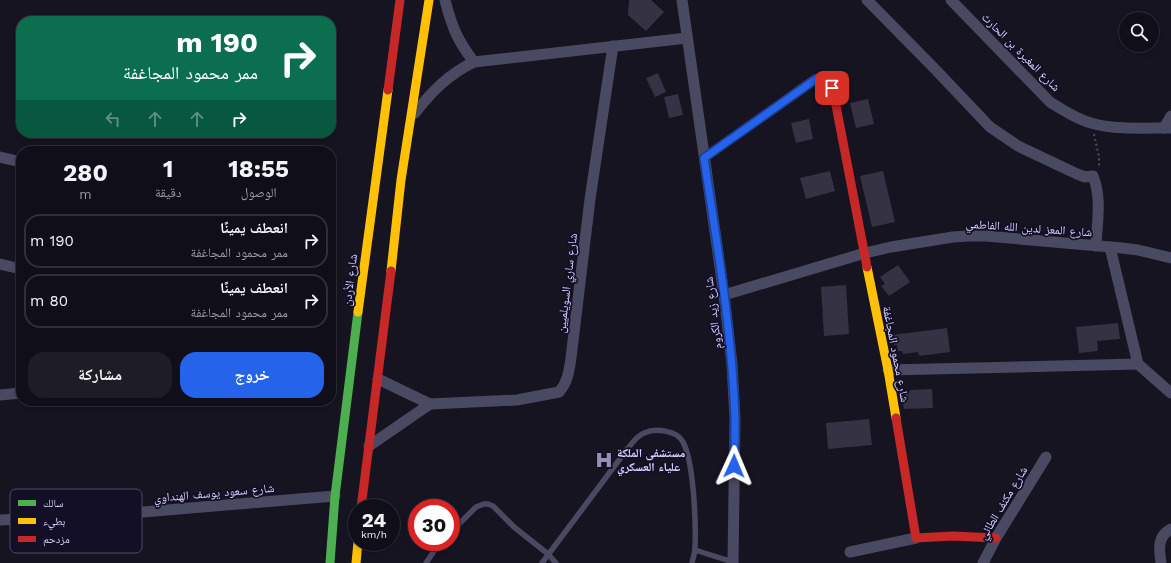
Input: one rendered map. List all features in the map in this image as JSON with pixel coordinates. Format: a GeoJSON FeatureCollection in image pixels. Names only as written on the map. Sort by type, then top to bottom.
{"type":"FeatureCollection","features":[{"type":"Feature","properties":{"kind":"main road","name":"شارع الأردن"},"geometry":{"type":"LineString","coordinates":[[330,563],[335,496],[367,236],[400,0]]}},
{"type":"Feature","properties":{"kind":"main road"},"geometry":{"type":"LineString","coordinates":[[362,499],[378,379],[401,180],[429,0]]}},
{"type":"Feature","properties":{"kind":"main road","name":"شارع محمود المجاغفة"},"geometry":{"type":"LineString","coordinates":[[704,158],[816,79],[821,79],[829,84],[834,95],[849,178],[888,370],[916,538]]}},
{"type":"Feature","properties":{"kind":"main road"},"geometry":{"type":"LineString","coordinates":[[916,538],[953,536],[996,538]]}},
{"type":"Feature","properties":{"kind":"main road"},"geometry":{"type":"LineString","coordinates":[[356,563],[357,551]]}},
{"type":"Feature","properties":{"kind":"street"},"geometry":{"type":"LineString","coordinates":[[444,0],[450,21],[456,34],[462,46],[474,62]]}},
{"type":"Feature","properties":{"kind":"street","name":"شارع زيد الكروم"},"geometry":{"type":"LineString","coordinates":[[682,0],[724,295],[732,364],[735,419],[733,563]]}},
{"type":"Feature","properties":{"kind":"street"},"geometry":{"type":"LineString","coordinates":[[867,0],[990,127],[1018,146],[1084,177],[1093,176],[1098,187],[1099,198],[1096,246]]}},
{"type":"Feature","properties":{"kind":"street","name":"شارع المغيرة بن الحارث"},"geometry":{"type":"LineString","coordinates":[[951,0],[1050,102],[1072,115],[1092,124],[1113,127],[1167,128]]}},
{"type":"Feature","properties":{"kind":"street"},"geometry":{"type":"LineString","coordinates":[[410,120],[428,96],[440,84],[459,69],[474,62],[687,38]]}},
{"type":"Feature","properties":{"kind":"street","name":"شارع ساري السويلميين"},"geometry":{"type":"LineString","coordinates":[[378,379],[430,404],[517,400],[559,392],[566,382],[576,326],[590,199],[613,46]]}},
{"type":"Feature","properties":{"kind":"street"},"geometry":{"type":"LineString","coordinates":[[1167,128],[1171,116]]}},
{"type":"Feature","properties":{"kind":"street"},"geometry":{"type":"LineString","coordinates":[[0,157],[16,161]]}},
{"type":"Feature","properties":{"kind":"street","name":"شارع المعز لدين الله الفاطمي"},"geometry":{"type":"LineString","coordinates":[[724,295],[865,253],[926,241],[968,236],[1138,250],[1171,258]]}},
{"type":"Feature","properties":{"kind":"street"},"geometry":{"type":"LineString","coordinates":[[1110,247],[1138,364],[1171,394]]}},
{"type":"Feature","properties":{"kind":"street"},"geometry":{"type":"LineString","coordinates":[[0,264],[16,268]]}},
{"type":"Feature","properties":{"kind":"street"},"geometry":{"type":"LineString","coordinates":[[888,370],[1138,364]]}},
{"type":"Feature","properties":{"kind":"street"},"geometry":{"type":"LineString","coordinates":[[0,395],[16,393]]}},
{"type":"Feature","properties":{"kind":"street"},"geometry":{"type":"LineString","coordinates":[[369,446],[430,404]]}},
{"type":"Feature","properties":{"kind":"street","name":"شارع مكنف الطائي"},"geometry":{"type":"LineString","coordinates":[[983,563],[996,538],[1046,457]]}},
{"type":"Feature","properties":{"kind":"street","name":"شارع سعود يوسف الهنداوي"},"geometry":{"type":"LineString","coordinates":[[142,512],[335,496]]}},
{"type":"Feature","properties":{"kind":"street","name":"شارع سعود يوسف الهنداوي"},"geometry":{"type":"LineString","coordinates":[[0,520],[10,520]]}},
{"type":"Feature","properties":{"kind":"street"},"geometry":{"type":"LineString","coordinates":[[1161,563],[1160,542],[1162,536],[1171,529]]}},
{"type":"Feature","properties":{"kind":"street"},"geometry":{"type":"LineString","coordinates":[[850,552],[916,538]]}},
{"type":"Feature","properties":{"kind":"lane"},"geometry":{"type":"LineString","coordinates":[[542,563],[629,447],[645,432],[656,430],[664,430],[676,434],[683,440],[687,453],[694,504],[695,550],[692,563]]}},
{"type":"Feature","properties":{"kind":"lane"},"geometry":{"type":"LineString","coordinates":[[460,523],[476,507],[484,504],[493,506],[514,527],[548,554],[556,563]]}},
{"type":"Feature","properties":{"kind":"lane"},"geometry":{"type":"LineString","coordinates":[[695,550],[733,563]]}},
{"type":"Feature","properties":{"kind":"lane"},"geometry":{"type":"LineString","coordinates":[[426,563],[434,551]]}},
{"type":"Feature","properties":{"kind":"path"},"geometry":{"type":"LineString","coordinates":[[1092,124],[1099,165],[1098,172],[1093,176]]}},
{"type":"Feature","properties":{"kind":"building"},"geometry":{"type":"Polygon","coordinates":[[[629,0],[651,0],[664,12],[646,31],[628,15],[629,0]]]}},
{"type":"Feature","properties":{"kind":"building"},"geometry":{"type":"Polygon","coordinates":[[[658,73],[666,92],[655,97],[646,78],[658,73]]]}},
{"type":"Feature","properties":{"kind":"building"},"geometry":{"type":"Polygon","coordinates":[[[678,94],[683,115],[669,118],[664,97],[678,94]]]}},
{"type":"Feature","properties":{"kind":"building"},"geometry":{"type":"Polygon","coordinates":[[[868,99],[874,124],[856,128],[850,103],[868,99]]]}},
{"type":"Feature","properties":{"kind":"building"},"geometry":{"type":"Polygon","coordinates":[[[809,119],[813,139],[796,143],[791,123],[809,119]]]}},
{"type":"Feature","properties":{"kind":"building"},"geometry":{"type":"Polygon","coordinates":[[[830,171],[835,191],[806,199],[800,178],[830,171]]]}},
{"type":"Feature","properties":{"kind":"building"},"geometry":{"type":"Polygon","coordinates":[[[883,171],[895,222],[872,227],[860,176],[883,171]]]}},
{"type":"Feature","properties":{"kind":"building"},"geometry":{"type":"Polygon","coordinates":[[[898,265],[910,282],[889,296],[881,286],[885,284],[880,277],[898,265]]]}},
{"type":"Feature","properties":{"kind":"building"},"geometry":{"type":"Polygon","coordinates":[[[846,285],[849,334],[824,336],[821,287],[846,285]]]}},
{"type":"Feature","properties":{"kind":"building"},"geometry":{"type":"Polygon","coordinates":[[[1118,323],[1120,339],[1097,341],[1098,351],[1079,353],[1076,327],[1118,323]]]}},
{"type":"Feature","properties":{"kind":"building"},"geometry":{"type":"Polygon","coordinates":[[[947,328],[950,352],[919,356],[918,352],[903,354],[902,351],[898,351],[897,345],[894,345],[892,335],[947,328]]]}},
{"type":"Feature","properties":{"kind":"building"},"geometry":{"type":"Polygon","coordinates":[[[932,389],[933,408],[904,409],[902,397],[905,393],[911,390],[932,389]]]}},
{"type":"Feature","properties":{"kind":"building"},"geometry":{"type":"Polygon","coordinates":[[[869,419],[872,445],[828,449],[826,423],[869,419]]]}},
{"type":"Feature","properties":{"kind":"traffic: fast"},"geometry":{"type":"LineString","coordinates":[[330,563],[335,496],[358,312]]}},
{"type":"Feature","properties":{"kind":"traffic: slow"},"geometry":{"type":"LineString","coordinates":[[391,271],[401,180],[429,0]]}},
{"type":"Feature","properties":{"kind":"traffic: slow"},"geometry":{"type":"LineString","coordinates":[[358,312],[388,90]]}},
{"type":"Feature","properties":{"kind":"traffic: slow"},"geometry":{"type":"LineString","coordinates":[[867,267],[896,418]]}},
{"type":"Feature","properties":{"kind":"traffic: slow"},"geometry":{"type":"LineString","coordinates":[[356,563],[357,551]]}},
{"type":"Feature","properties":{"kind":"traffic: jam"},"geometry":{"type":"LineString","coordinates":[[388,90],[400,0]]}},
{"type":"Feature","properties":{"kind":"traffic: jam"},"geometry":{"type":"LineString","coordinates":[[704,158],[815,79],[825,81],[830,86],[834,95],[867,267]]}},
{"type":"Feature","properties":{"kind":"traffic: jam"},"geometry":{"type":"LineString","coordinates":[[362,499],[391,271]]}},
{"type":"Feature","properties":{"kind":"traffic: jam"},"geometry":{"type":"LineString","coordinates":[[896,418],[916,538],[953,536],[996,538]]}},
{"type":"Feature","properties":{"kind":"place","name":"مستشفى الملكة علياء العسكري"},"geometry":{"type":"Point","coordinates":[604,460]}},
{"type":"Feature","properties":{"kind":"route"},"geometry":{"type":"LineString","coordinates":[[734,466],[735,419],[732,364],[724,295],[704,158],[816,79],[825,80],[832,88]]}}]}
